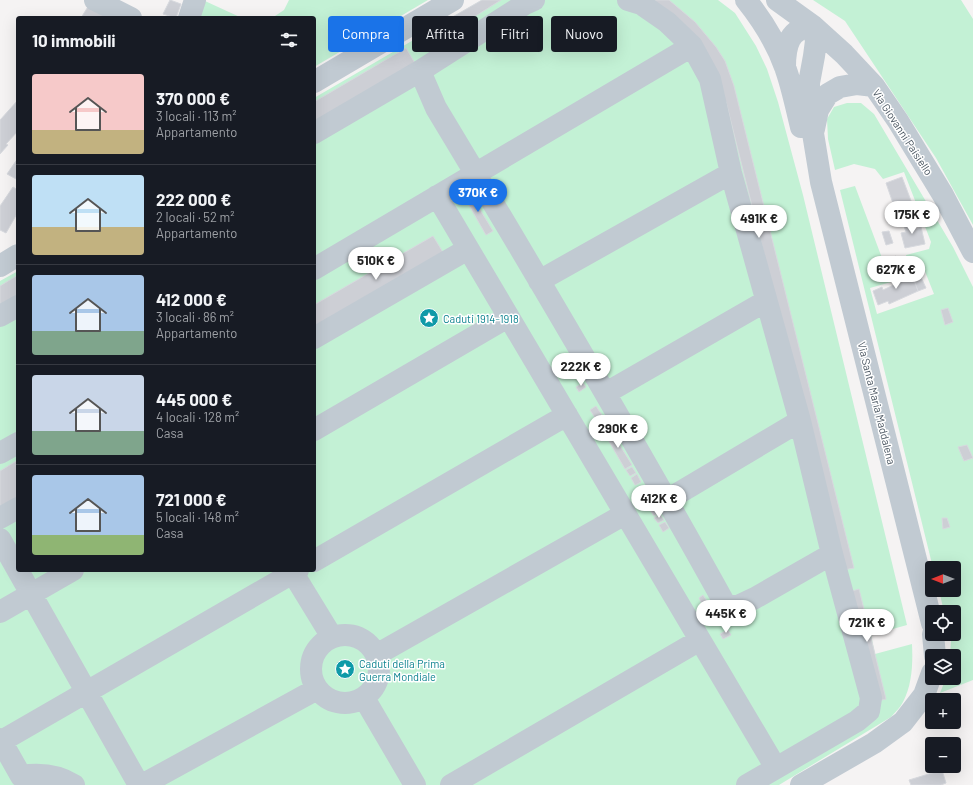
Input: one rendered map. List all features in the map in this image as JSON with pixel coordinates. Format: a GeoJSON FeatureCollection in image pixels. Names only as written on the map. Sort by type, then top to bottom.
{"type":"FeatureCollection","features":[{"type":"Feature","properties":{"kind":"street"},"geometry":{"type":"LineString","coordinates":[[95,0],[127,16]]}},
{"type":"Feature","properties":{"kind":"street"},"geometry":{"type":"LineString","coordinates":[[190,16],[195,0]]}},
{"type":"Feature","properties":{"kind":"street"},"geometry":{"type":"LineString","coordinates":[[316,81],[454,0]]}},
{"type":"Feature","properties":{"kind":"street"},"geometry":{"type":"LineString","coordinates":[[316,132],[420,71],[525,4],[534,0]]}},
{"type":"Feature","properties":{"kind":"street"},"geometry":{"type":"LineString","coordinates":[[628,0],[641,4],[667,22],[692,46],[710,79],[731,173],[800,421],[832,554],[871,698],[869,711],[857,721],[747,785]]}},
{"type":"Feature","properties":{"kind":"street","name":"Via Santa Maria Maddalena"},"geometry":{"type":"LineString","coordinates":[[746,0],[758,15],[772,38],[785,66],[802,130],[821,182]]}},
{"type":"Feature","properties":{"kind":"street"},"geometry":{"type":"LineString","coordinates":[[777,0],[813,26]]}},
{"type":"Feature","properties":{"kind":"street","name":"Via Santa Maria Maddalena"},"geometry":{"type":"LineString","coordinates":[[785,66],[785,51],[789,40],[798,30],[805,26],[813,26],[816,41],[809,90],[809,109],[821,182],[927,605]]}},
{"type":"Feature","properties":{"kind":"street","name":"Via Giovanni Paisiello"},"geometry":{"type":"LineString","coordinates":[[813,26],[844,54],[874,86],[898,121],[943,195],[973,252]]}},
{"type":"Feature","properties":{"kind":"street"},"geometry":{"type":"LineString","coordinates":[[316,268],[692,46]]}},
{"type":"Feature","properties":{"kind":"street"},"geometry":{"type":"LineString","coordinates":[[420,71],[436,108],[606,393],[725,604],[736,607],[755,598],[832,554]]}},
{"type":"Feature","properties":{"kind":"street","name":"Via Santa Maria Maddalena"},"geometry":{"type":"LineString","coordinates":[[813,134],[818,110],[828,94],[840,87],[857,84],[874,86]]}},
{"type":"Feature","properties":{"kind":"street"},"geometry":{"type":"LineString","coordinates":[[539,281],[731,173]]}},
{"type":"Feature","properties":{"kind":"street"},"geometry":{"type":"LineString","coordinates":[[437,196],[776,768]]}},
{"type":"Feature","properties":{"kind":"street"},"geometry":{"type":"LineString","coordinates":[[316,337],[468,249]]}},
{"type":"Feature","properties":{"kind":"street"},"geometry":{"type":"LineString","coordinates":[[0,266],[16,256]]}},
{"type":"Feature","properties":{"kind":"street"},"geometry":{"type":"LineString","coordinates":[[606,393],[766,301]]}},
{"type":"Feature","properties":{"kind":"street"},"geometry":{"type":"LineString","coordinates":[[0,316],[16,307]]}},
{"type":"Feature","properties":{"kind":"street"},"geometry":{"type":"LineString","coordinates":[[316,429],[508,317]]}},
{"type":"Feature","properties":{"kind":"street"},"geometry":{"type":"LineString","coordinates":[[316,560],[567,416]]}},
{"type":"Feature","properties":{"kind":"street"},"geometry":{"type":"LineString","coordinates":[[667,500],[800,421]]}},
{"type":"Feature","properties":{"kind":"street"},"geometry":{"type":"LineString","coordinates":[[0,454],[16,444]]}},
{"type":"Feature","properties":{"kind":"street"},"geometry":{"type":"LineString","coordinates":[[0,518],[16,509]]}},
{"type":"Feature","properties":{"kind":"street"},"geometry":{"type":"LineString","coordinates":[[376,655],[625,514]]}},
{"type":"Feature","properties":{"kind":"street"},"geometry":{"type":"LineString","coordinates":[[0,539],[16,567]]}},
{"type":"Feature","properties":{"kind":"street"},"geometry":{"type":"LineString","coordinates":[[19,572],[139,785]]}},
{"type":"Feature","properties":{"kind":"street"},"geometry":{"type":"LineString","coordinates":[[0,612],[70,572]]}},
{"type":"Feature","properties":{"kind":"street"},"geometry":{"type":"LineString","coordinates":[[74,785],[66,780],[49,775],[33,774],[21,776],[0,741],[292,572]]}},
{"type":"Feature","properties":{"kind":"street"},"geometry":{"type":"LineString","coordinates":[[295,572],[332,637]]}},
{"type":"Feature","properties":{"kind":"street"},"geometry":{"type":"LineString","coordinates":[[345,635],[355,636],[366,642],[376,655],[379,667],[378,679],[372,691],[364,698],[357,702],[342,704],[325,697],[317,689],[312,677],[312,659],[318,648],[332,637],[345,635]]}},
{"type":"Feature","properties":{"kind":"street"},"geometry":{"type":"LineString","coordinates":[[451,785],[700,640]]}},
{"type":"Feature","properties":{"kind":"street"},"geometry":{"type":"LineString","coordinates":[[800,785],[874,742],[903,722],[924,695],[928,685]]}},
{"type":"Feature","properties":{"kind":"street"},"geometry":{"type":"LineString","coordinates":[[142,785],[317,689]]}},
{"type":"Feature","properties":{"kind":"street"},"geometry":{"type":"LineString","coordinates":[[364,698],[416,785]]}},
{"type":"Feature","properties":{"kind":"green space"},"geometry":{"type":"Polygon","coordinates":[[[289,0],[428,0],[401,16],[328,16],[328,52],[340,52],[316,66],[316,16],[275,16],[284,10],[289,0]]]}},
{"type":"Feature","properties":{"kind":"green space"},"geometry":{"type":"Polygon","coordinates":[[[482,0],[718,0],[735,13],[756,46],[767,69],[778,102],[803,195],[907,625],[871,635],[875,654],[912,644],[912,667],[910,681],[902,704],[891,717],[779,785],[0,785],[0,281],[16,272],[16,572],[316,572],[316,97],[393,52],[404,52],[404,46],[412,41],[412,52],[478,52],[478,16],[455,16],[482,0]]]}},
{"type":"Feature","properties":{"kind":"green space"},"geometry":{"type":"Polygon","coordinates":[[[813,0],[961,0],[973,19],[973,225],[936,158],[845,21],[813,0]]]}},
{"type":"Feature","properties":{"kind":"green space"},"geometry":{"type":"Polygon","coordinates":[[[205,1],[238,16],[200,16],[205,1]]]}},
{"type":"Feature","properties":{"kind":"green space"},"geometry":{"type":"Polygon","coordinates":[[[847,103],[861,103],[874,114],[953,247],[973,287],[973,680],[961,685],[961,649],[950,649],[951,641],[961,641],[961,605],[942,605],[941,597],[961,597],[961,561],[931,561],[840,190],[855,186],[891,282],[870,288],[877,314],[934,294],[924,269],[911,273],[906,255],[929,249],[931,242],[904,172],[883,179],[875,169],[854,164],[835,170],[828,139],[827,119],[834,107],[847,103]]]}},
{"type":"Feature","properties":{"kind":"green space"},"geometry":{"type":"Polygon","coordinates":[[[943,685],[960,685],[940,693],[943,685]]]}},
{"type":"Feature","properties":{"kind":"building"},"geometry":{"type":"Polygon","coordinates":[[[170,0],[181,4],[177,16],[163,14],[170,0]]]}},
{"type":"Feature","properties":{"kind":"building"},"geometry":{"type":"Polygon","coordinates":[[[482,0],[501,0],[475,16],[454,16],[482,0]]]}},
{"type":"Feature","properties":{"kind":"building"},"geometry":{"type":"Polygon","coordinates":[[[647,0],[669,0],[695,22],[716,47],[725,61],[734,86],[854,568],[843,570],[726,102],[647,0]]]}},
{"type":"Feature","properties":{"kind":"building"},"geometry":{"type":"Polygon","coordinates":[[[89,5],[105,14],[104,16],[82,16],[89,5]]]}},
{"type":"Feature","properties":{"kind":"building"},"geometry":{"type":"Polygon","coordinates":[[[406,48],[416,65],[316,124],[316,101],[399,52],[404,52],[404,49],[406,48]]]}},
{"type":"Feature","properties":{"kind":"building"},"geometry":{"type":"Polygon","coordinates":[[[16,102],[16,133],[6,144],[8,145],[0,154],[0,120],[16,102]]]}},
{"type":"Feature","properties":{"kind":"building"},"geometry":{"type":"Polygon","coordinates":[[[16,161],[16,179],[7,174],[16,161]]]}},
{"type":"Feature","properties":{"kind":"building"},"geometry":{"type":"Polygon","coordinates":[[[902,177],[913,206],[896,212],[886,183],[902,177]]]}},
{"type":"Feature","properties":{"kind":"building"},"geometry":{"type":"Polygon","coordinates":[[[13,187],[16,189],[16,216],[6,233],[0,230],[0,206],[13,187]]]}},
{"type":"Feature","properties":{"kind":"building"},"geometry":{"type":"Polygon","coordinates":[[[468,190],[493,231],[486,235],[462,193],[468,190]]]}},
{"type":"Feature","properties":{"kind":"building"},"geometry":{"type":"Polygon","coordinates":[[[909,219],[913,230],[921,227],[925,244],[905,248],[901,233],[906,232],[902,220],[909,219]]]}},
{"type":"Feature","properties":{"kind":"building"},"geometry":{"type":"Polygon","coordinates":[[[889,231],[893,243],[886,245],[882,232],[889,231]]]}},
{"type":"Feature","properties":{"kind":"building"},"geometry":{"type":"Polygon","coordinates":[[[433,236],[444,254],[316,328],[316,304],[433,236]]]}},
{"type":"Feature","properties":{"kind":"building"},"geometry":{"type":"Polygon","coordinates":[[[896,256],[898,263],[892,265],[890,258],[896,256]]]}},
{"type":"Feature","properties":{"kind":"building"},"geometry":{"type":"Polygon","coordinates":[[[906,274],[909,279],[913,277],[918,291],[889,304],[888,301],[878,305],[873,291],[882,287],[883,290],[898,283],[895,277],[906,274]]]}},
{"type":"Feature","properties":{"kind":"building"},"geometry":{"type":"Polygon","coordinates":[[[920,275],[926,288],[918,291],[913,277],[920,275]]]}},
{"type":"Feature","properties":{"kind":"building"},"geometry":{"type":"Polygon","coordinates":[[[16,276],[16,299],[0,309],[0,286],[16,276]]]}},
{"type":"Feature","properties":{"kind":"building"},"geometry":{"type":"Polygon","coordinates":[[[948,308],[953,322],[945,325],[941,310],[948,308]]]}},
{"type":"Feature","properties":{"kind":"building"},"geometry":{"type":"Polygon","coordinates":[[[583,383],[586,387],[579,392],[576,387],[583,383]]]}},
{"type":"Feature","properties":{"kind":"building"},"geometry":{"type":"Polygon","coordinates":[[[596,406],[609,426],[603,430],[590,410],[596,406]]]}},
{"type":"Feature","properties":{"kind":"building"},"geometry":{"type":"Polygon","coordinates":[[[609,428],[632,465],[625,469],[603,431],[609,428]]]}},
{"type":"Feature","properties":{"kind":"building"},"geometry":{"type":"Polygon","coordinates":[[[967,445],[973,458],[964,461],[958,447],[967,445]]]}},
{"type":"Feature","properties":{"kind":"building"},"geometry":{"type":"Polygon","coordinates":[[[16,461],[16,501],[0,511],[0,471],[16,461]]]}},
{"type":"Feature","properties":{"kind":"building"},"geometry":{"type":"Polygon","coordinates":[[[632,467],[636,473],[630,476],[626,470],[632,467]]]}},
{"type":"Feature","properties":{"kind":"building"},"geometry":{"type":"Polygon","coordinates":[[[637,474],[641,482],[635,485],[631,478],[637,474]]]}},
{"type":"Feature","properties":{"kind":"building"},"geometry":{"type":"Polygon","coordinates":[[[650,498],[660,512],[654,516],[644,501],[650,498]]]}},
{"type":"Feature","properties":{"kind":"building"},"geometry":{"type":"Polygon","coordinates":[[[660,514],[664,520],[658,523],[654,518],[660,514]]]}},
{"type":"Feature","properties":{"kind":"building"},"geometry":{"type":"Polygon","coordinates":[[[942,518],[947,518],[950,527],[943,529],[942,518]]]}},
{"type":"Feature","properties":{"kind":"building"},"geometry":{"type":"Polygon","coordinates":[[[665,522],[669,528],[663,532],[659,525],[665,522]]]}},
{"type":"Feature","properties":{"kind":"building"},"geometry":{"type":"Polygon","coordinates":[[[859,589],[886,699],[878,701],[849,592],[859,589]]]}},
{"type":"Feature","properties":{"kind":"building"},"geometry":{"type":"Polygon","coordinates":[[[703,595],[708,603],[703,606],[699,598],[703,595]]]}},
{"type":"Feature","properties":{"kind":"building"},"geometry":{"type":"Polygon","coordinates":[[[728,630],[731,635],[723,639],[720,634],[728,630]]]}},
{"type":"Feature","properties":{"kind":"building"},"geometry":{"type":"Polygon","coordinates":[[[932,773],[943,773],[946,783],[941,785],[911,785],[909,780],[932,773]]]}},
{"type":"Feature","properties":{"kind":"place","name":"Caduti 1914-1918"},"geometry":{"type":"Point","coordinates":[429,318]}},
{"type":"Feature","properties":{"kind":"place","name":"Caduti della Prima Guerra Mondiale"},"geometry":{"type":"Point","coordinates":[345,669]}}]}
